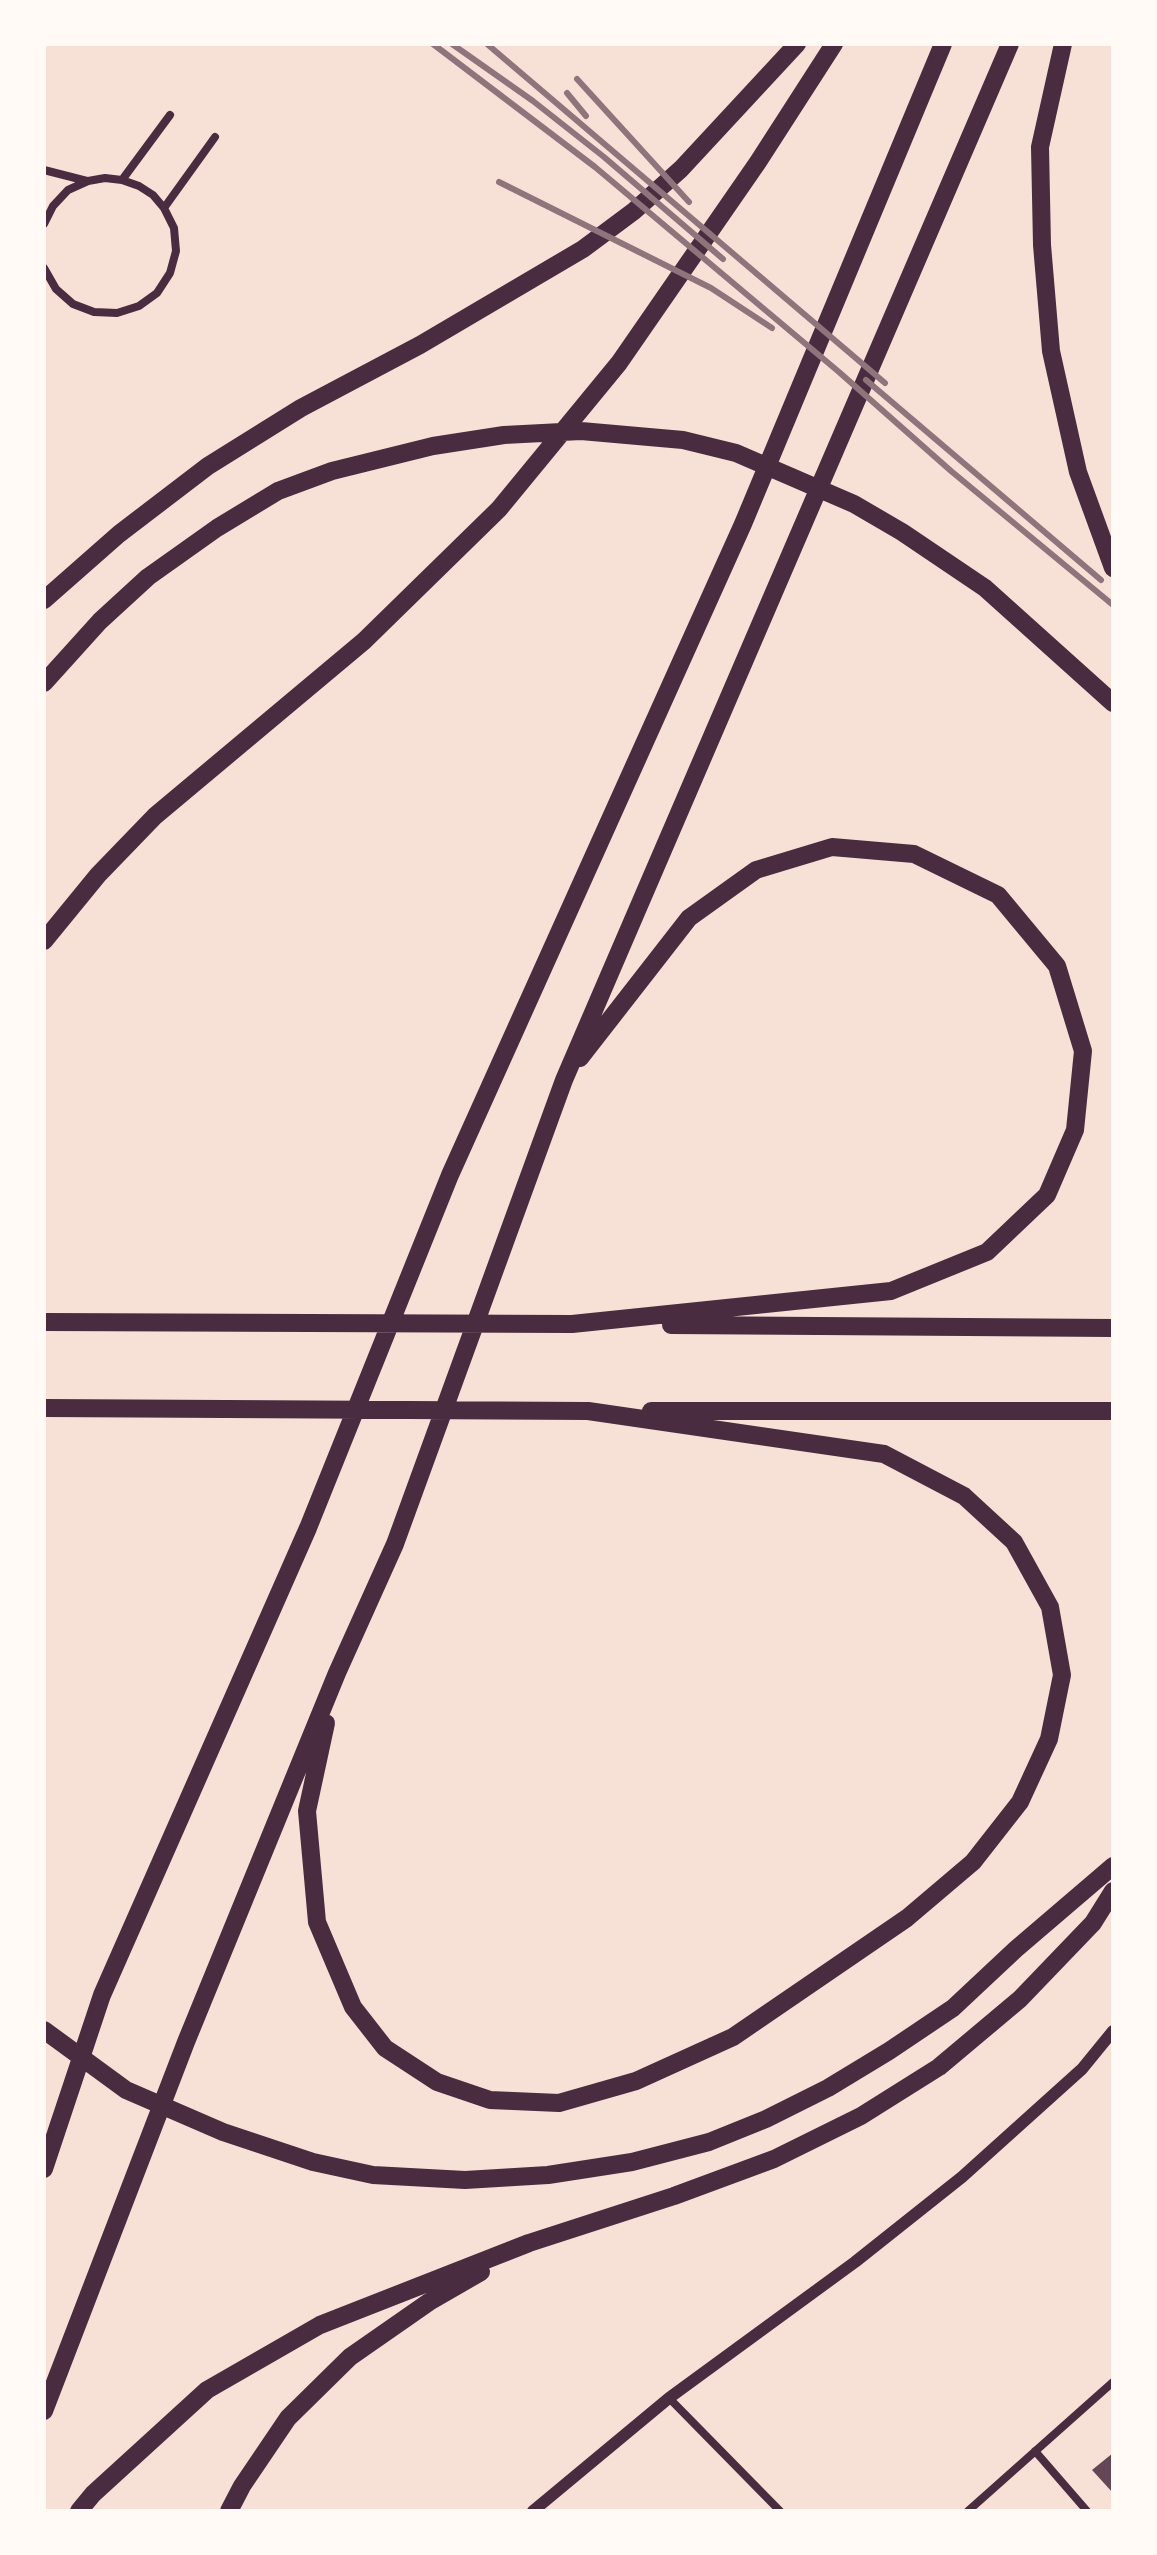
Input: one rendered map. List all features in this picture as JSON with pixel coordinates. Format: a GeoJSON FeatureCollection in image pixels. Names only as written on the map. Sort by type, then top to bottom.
{"type":"FeatureCollection","features":[{"type":"Feature","properties":{"kind":"highway"},"geometry":{"type":"LineString","coordinates":[[44,600],[119,534],[208,466],[301,408],[420,345],[583,249],[634,211],[681,169],[797,44]]}},
{"type":"Feature","properties":{"kind":"highway"},"geometry":{"type":"LineString","coordinates":[[44,941],[98,875],[155,816],[364,641],[499,509],[619,363],[758,162],[834,44]]}},
{"type":"Feature","properties":{"kind":"highway"},"geometry":{"type":"LineString","coordinates":[[44,2169],[102,1995],[308,1528],[450,1175],[743,524],[943,44]]}},
{"type":"Feature","properties":{"kind":"highway"},"geometry":{"type":"LineString","coordinates":[[44,2411],[186,2042],[337,1673],[395,1544],[517,1202],[564,1080],[1010,44]]}},
{"type":"Feature","properties":{"kind":"highway"},"geometry":{"type":"LineString","coordinates":[[1063,44],[1040,147],[1042,245],[1051,351],[1078,472],[1113,568]]}},
{"type":"Feature","properties":{"kind":"highway"},"geometry":{"type":"LineString","coordinates":[[44,683],[100,621],[148,577],[217,528],[278,491],[332,471],[433,446],[504,435],[581,431],[683,440],[736,453],[854,504],[985,588],[1113,703]]}},
{"type":"Feature","properties":{"kind":"highway"},"geometry":{"type":"LineString","coordinates":[[564,1080],[689,918],[756,870],[832,847],[914,854],[998,895],[1057,966],[1083,1051],[1075,1130],[1047,1195],[987,1252],[891,1291],[572,1324]]}},
{"type":"Feature","properties":{"kind":"highway"},"geometry":{"type":"LineString","coordinates":[[44,1322],[1113,1328]]}},
{"type":"Feature","properties":{"kind":"highway"},"geometry":{"type":"LineString","coordinates":[[44,1408],[1113,1411]]}},
{"type":"Feature","properties":{"kind":"highway"},"geometry":{"type":"LineString","coordinates":[[337,1673],[307,1811],[317,1922],[353,2007],[385,2048],[437,2082],[490,2100],[559,2103],[636,2081],[733,2037],[907,1918],[973,1862],[1026,1790],[1049,1739],[1062,1675],[1050,1607],[1014,1542],[964,1496],[884,1454],[588,1411]]}},
{"type":"Feature","properties":{"kind":"highway"},"geometry":{"type":"LineString","coordinates":[[44,2030],[126,2090],[223,2132],[313,2162],[373,2175],[465,2180],[548,2175],[618,2165],[709,2142],[766,2119],[828,2088],[953,2008],[1113,1866]]}},
{"type":"Feature","properties":{"kind":"highway"},"geometry":{"type":"LineString","coordinates":[[79,2511],[93,2494],[207,2390],[320,2325],[529,2243],[674,2196],[774,2159],[861,2116],[939,2067],[1020,1999],[1093,1923],[1113,1891]]}},
{"type":"Feature","properties":{"kind":"highway"},"geometry":{"type":"LineString","coordinates":[[229,2511],[242,2486],[288,2418],[350,2357],[429,2302],[529,2243]]}},
{"type":"Feature","properties":{"kind":"street"},"geometry":{"type":"LineString","coordinates":[[122,180],[170,115]]}},
{"type":"Feature","properties":{"kind":"street"},"geometry":{"type":"LineString","coordinates":[[164,208],[215,137]]}},
{"type":"Feature","properties":{"kind":"street"},"geometry":{"type":"LineString","coordinates":[[44,170],[88,181]]}},
{"type":"Feature","properties":{"kind":"street"},"geometry":{"type":"LineString","coordinates":[[44,224],[53,206],[68,190],[88,181],[105,178],[122,180],[146,190],[164,208],[174,228],[176,251],[170,273],[157,293],[139,306],[117,313],[94,312],[73,304],[56,289],[44,268]]}},
{"type":"Feature","properties":{"kind":"street"},"geometry":{"type":"LineString","coordinates":[[534,2510],[669,2398],[855,2262],[962,2177],[1082,2069],[1113,2031]]}},
{"type":"Feature","properties":{"kind":"street"},"geometry":{"type":"LineString","coordinates":[[968,2511],[1113,2382]]}},
{"type":"Feature","properties":{"kind":"street"},"geometry":{"type":"LineString","coordinates":[[669,2398],[780,2511]]}},
{"type":"Feature","properties":{"kind":"street"},"geometry":{"type":"LineString","coordinates":[[1035,2451],[1087,2511]]}},
{"type":"Feature","properties":{"kind":"building"},"geometry":{"type":"Polygon","coordinates":[[[1113,2453],[1113,2493],[1092,2470],[1113,2453]]]}},
{"type":"Feature","properties":{"kind":"railway"},"geometry":{"type":"LineString","coordinates":[[433,44],[595,167],[1113,605]]}},
{"type":"Feature","properties":{"kind":"railway"},"geometry":{"type":"LineString","coordinates":[[452,44],[533,101],[604,157],[723,259]]}},
{"type":"Feature","properties":{"kind":"railway"},"geometry":{"type":"LineString","coordinates":[[487,44],[885,383]]}},
{"type":"Feature","properties":{"kind":"railway"},"geometry":{"type":"LineString","coordinates":[[577,79],[689,202]]}},
{"type":"Feature","properties":{"kind":"railway"},"geometry":{"type":"LineString","coordinates":[[567,93],[586,116]]}},
{"type":"Feature","properties":{"kind":"railway"},"geometry":{"type":"LineString","coordinates":[[499,182],[711,288],[772,328]]}},
{"type":"Feature","properties":{"kind":"railway"},"geometry":{"type":"LineString","coordinates":[[866,380],[1101,580]]}}]}
